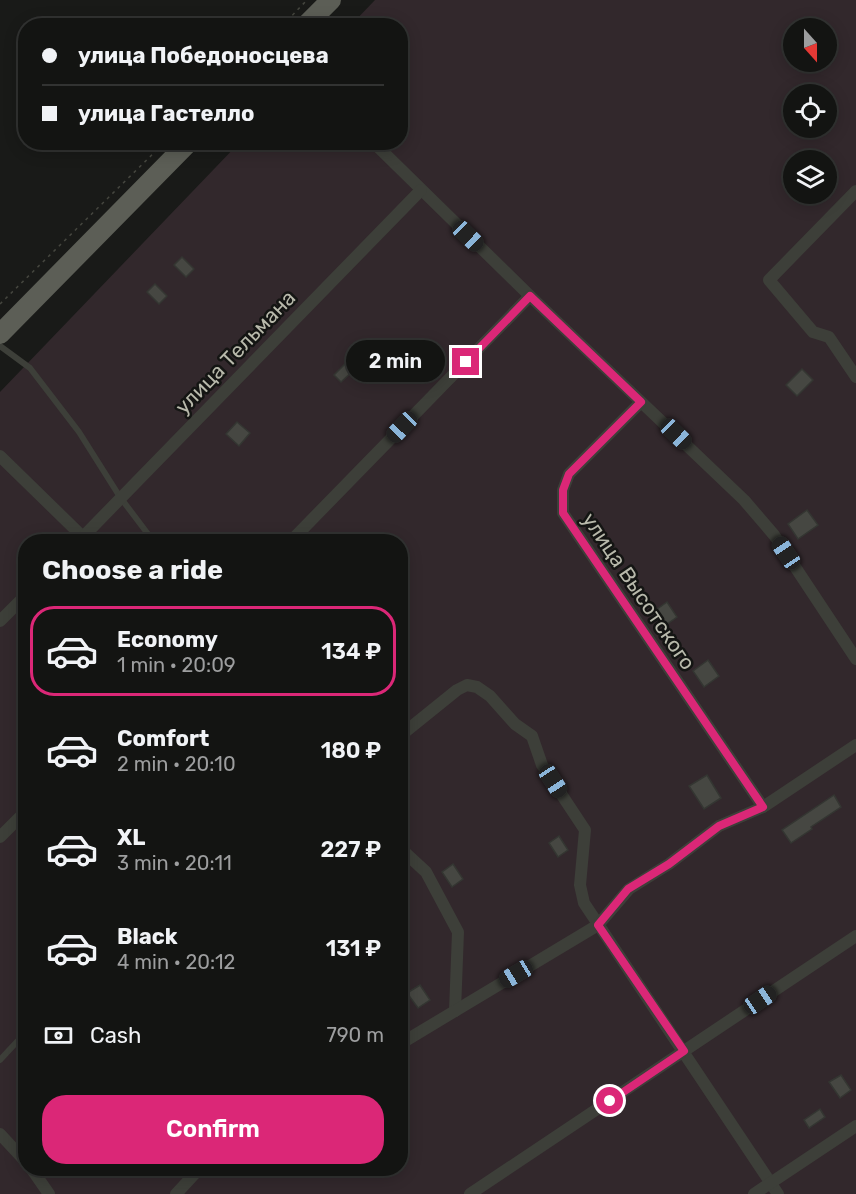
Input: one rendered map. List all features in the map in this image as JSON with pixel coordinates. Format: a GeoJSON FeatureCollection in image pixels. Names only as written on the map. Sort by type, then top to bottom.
{"type":"FeatureCollection","features":[{"type":"Feature","properties":{"kind":"main road"},"geometry":{"type":"LineString","coordinates":[[313,18],[331,0]]}},
{"type":"Feature","properties":{"kind":"main road"},"geometry":{"type":"LineString","coordinates":[[0,334],[181,150]]}},
{"type":"Feature","properties":{"kind":"street"},"geometry":{"type":"LineString","coordinates":[[381,150],[744,500],[774,535],[856,659]]}},
{"type":"Feature","properties":{"kind":"street","name":"улица Тельмана"},"geometry":{"type":"LineString","coordinates":[[88,534],[120,498],[421,190]]}},
{"type":"Feature","properties":{"kind":"street"},"geometry":{"type":"LineString","coordinates":[[856,191],[769,280],[813,332],[829,337],[856,377]]}},
{"type":"Feature","properties":{"kind":"street"},"geometry":{"type":"LineString","coordinates":[[298,534],[530,296]]}},
{"type":"Feature","properties":{"kind":"street","name":"улица Высотского"},"geometry":{"type":"LineString","coordinates":[[641,402],[569,474],[563,490],[563,513],[763,807]]}},
{"type":"Feature","properties":{"kind":"street"},"geometry":{"type":"LineString","coordinates":[[0,456],[77,534]]}},
{"type":"Feature","properties":{"kind":"street"},"geometry":{"type":"LineString","coordinates":[[0,621],[18,603]]}},
{"type":"Feature","properties":{"kind":"street"},"geometry":{"type":"LineString","coordinates":[[408,730],[467,685],[477,687],[490,696],[507,717],[532,736],[542,765],[585,830],[580,885],[584,903],[778,1194]]}},
{"type":"Feature","properties":{"kind":"street"},"geometry":{"type":"LineString","coordinates":[[408,1039],[598,925],[628,889],[669,864],[719,826],[763,807],[856,745]]}},
{"type":"Feature","properties":{"kind":"street"},"geometry":{"type":"LineString","coordinates":[[0,837],[18,819]]}},
{"type":"Feature","properties":{"kind":"street"},"geometry":{"type":"LineString","coordinates":[[408,855],[426,872],[458,932],[455,1011]]}},
{"type":"Feature","properties":{"kind":"street"},"geometry":{"type":"LineString","coordinates":[[470,1194],[856,936]]}},
{"type":"Feature","properties":{"kind":"street"},"geometry":{"type":"LineString","coordinates":[[754,1194],[856,1126]]}},
{"type":"Feature","properties":{"kind":"street"},"geometry":{"type":"LineString","coordinates":[[0,1134],[18,1153]]}},
{"type":"Feature","properties":{"kind":"street"},"geometry":{"type":"LineString","coordinates":[[37,1176],[49,1194]]}},
{"type":"Feature","properties":{"kind":"street"},"geometry":{"type":"LineString","coordinates":[[176,1194],[193,1176]]}},
{"type":"Feature","properties":{"kind":"lane"},"geometry":{"type":"LineString","coordinates":[[0,346],[30,368],[79,432],[120,498],[148,534]]}},
{"type":"Feature","properties":{"kind":"lane"},"geometry":{"type":"LineString","coordinates":[[0,1059],[18,1040]]}},
{"type":"Feature","properties":{"kind":"path"},"geometry":{"type":"LineString","coordinates":[[290,18],[307,0]]}},
{"type":"Feature","properties":{"kind":"path"},"geometry":{"type":"LineString","coordinates":[[0,304],[157,150]]}},
{"type":"Feature","properties":{"kind":"shaded area"},"geometry":{"type":"Polygon","coordinates":[[[375,0],[856,0],[856,1194],[0,1194],[0,392],[232,150],[408,150],[408,18],[358,18],[375,0]]]}},
{"type":"Feature","properties":{"kind":"building"},"geometry":{"type":"Polygon","coordinates":[[[182,257],[194,269],[186,277],[174,265],[182,257]]]}},
{"type":"Feature","properties":{"kind":"building"},"geometry":{"type":"Polygon","coordinates":[[[155,284],[167,296],[159,304],[147,292],[155,284]]]}},
{"type":"Feature","properties":{"kind":"building"},"geometry":{"type":"Polygon","coordinates":[[[347,362],[355,369],[341,382],[334,375],[347,362]]]}},
{"type":"Feature","properties":{"kind":"building"},"geometry":{"type":"Polygon","coordinates":[[[802,369],[813,380],[797,396],[786,385],[802,369]]]}},
{"type":"Feature","properties":{"kind":"building"},"geometry":{"type":"Polygon","coordinates":[[[237,422],[250,433],[239,446],[226,434],[237,422]]]}},
{"type":"Feature","properties":{"kind":"building"},"geometry":{"type":"Polygon","coordinates":[[[807,510],[818,525],[798,539],[788,524],[807,510]]]}},
{"type":"Feature","properties":{"kind":"building"},"geometry":{"type":"Polygon","coordinates":[[[667,602],[677,617],[663,627],[653,612],[667,602]]]}},
{"type":"Feature","properties":{"kind":"building"},"geometry":{"type":"Polygon","coordinates":[[[708,660],[719,676],[704,687],[693,671],[708,660]]]}},
{"type":"Feature","properties":{"kind":"building"},"geometry":{"type":"Polygon","coordinates":[[[707,775],[721,798],[704,809],[689,786],[707,775]]]}},
{"type":"Feature","properties":{"kind":"building"},"geometry":{"type":"Polygon","coordinates":[[[834,795],[841,807],[791,843],[782,830],[834,795]]]}},
{"type":"Feature","properties":{"kind":"building"},"geometry":{"type":"Polygon","coordinates":[[[559,836],[568,850],[558,857],[549,843],[559,836]]]}},
{"type":"Feature","properties":{"kind":"building"},"geometry":{"type":"Polygon","coordinates":[[[453,864],[463,879],[452,887],[442,872],[453,864]]]}},
{"type":"Feature","properties":{"kind":"building"},"geometry":{"type":"Polygon","coordinates":[[[420,985],[430,1000],[418,1008],[408,992],[420,985]]]}},
{"type":"Feature","properties":{"kind":"building"},"geometry":{"type":"Polygon","coordinates":[[[841,1075],[851,1090],[840,1098],[829,1082],[841,1075]]]}},
{"type":"Feature","properties":{"kind":"building"},"geometry":{"type":"Polygon","coordinates":[[[820,1109],[825,1117],[809,1128],[804,1120],[820,1109]]]}},
{"type":"Feature","properties":{"kind":"route"},"geometry":{"type":"LineString","coordinates":[[466,362],[530,296],[641,402],[569,474],[563,490],[563,513],[763,807],[719,826],[669,864],[628,889],[598,925],[684,1051],[610,1101]]}}]}
